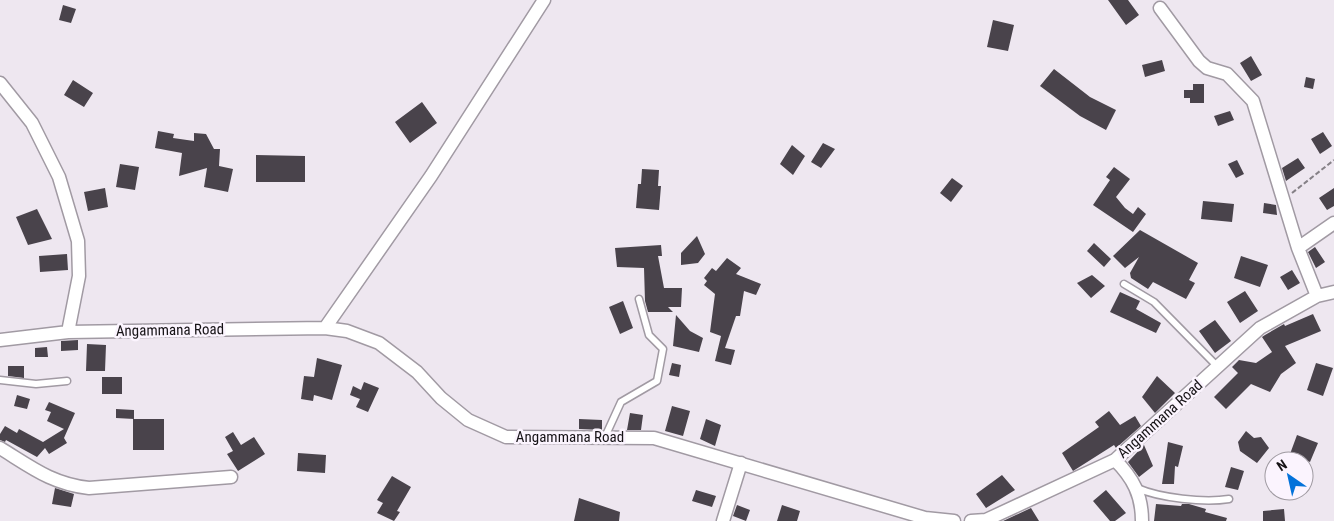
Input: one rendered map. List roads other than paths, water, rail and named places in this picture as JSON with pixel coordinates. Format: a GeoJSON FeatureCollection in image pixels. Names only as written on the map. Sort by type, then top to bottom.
{"type":"FeatureCollection","features":[{"type":"Feature","properties":{"kind":"street"},"geometry":{"type":"LineString","coordinates":[[325,328],[432,176],[544,0]]}},
{"type":"Feature","properties":{"kind":"street"},"geometry":{"type":"LineString","coordinates":[[1160,8],[1199,61],[1207,68],[1227,74],[1253,102],[1298,248],[1317,296]]}},
{"type":"Feature","properties":{"kind":"street"},"geometry":{"type":"LineString","coordinates":[[0,83],[32,123],[59,178],[78,241],[79,276],[68,332]]}},
{"type":"Feature","properties":{"kind":"street"},"geometry":{"type":"LineString","coordinates":[[1298,248],[1334,224]]}},
{"type":"Feature","properties":{"kind":"street","name":"Angammana Road"},"geometry":{"type":"LineString","coordinates":[[971,521],[986,520],[1115,460],[1260,328],[1317,296],[1334,292]]}},
{"type":"Feature","properties":{"kind":"street","name":"Angammana Road"},"geometry":{"type":"LineString","coordinates":[[0,340],[68,332],[325,328],[347,330],[379,343],[417,372],[441,398],[468,420],[506,437],[654,438],[925,518],[954,521]]}},
{"type":"Feature","properties":{"kind":"street"},"geometry":{"type":"LineString","coordinates":[[0,448],[49,479],[67,486],[89,488],[231,477]]}},
{"type":"Feature","properties":{"kind":"street"},"geometry":{"type":"LineString","coordinates":[[1115,460],[1129,474],[1137,488],[1142,504],[1142,521]]}},
{"type":"Feature","properties":{"kind":"street"},"geometry":{"type":"LineString","coordinates":[[723,521],[741,463]]}},
{"type":"Feature","properties":{"kind":"lane"},"geometry":{"type":"LineString","coordinates":[[1124,284],[1154,302],[1218,367]]}},
{"type":"Feature","properties":{"kind":"lane"},"geometry":{"type":"LineString","coordinates":[[605,437],[621,402],[657,381],[663,349],[649,334],[639,298]]}},
{"type":"Feature","properties":{"kind":"lane"},"geometry":{"type":"LineString","coordinates":[[0,380],[36,384],[67,381]]}},
{"type":"Feature","properties":{"kind":"lane"},"geometry":{"type":"LineString","coordinates":[[1137,488],[1149,494],[1216,501],[1229,499]]}}]}
